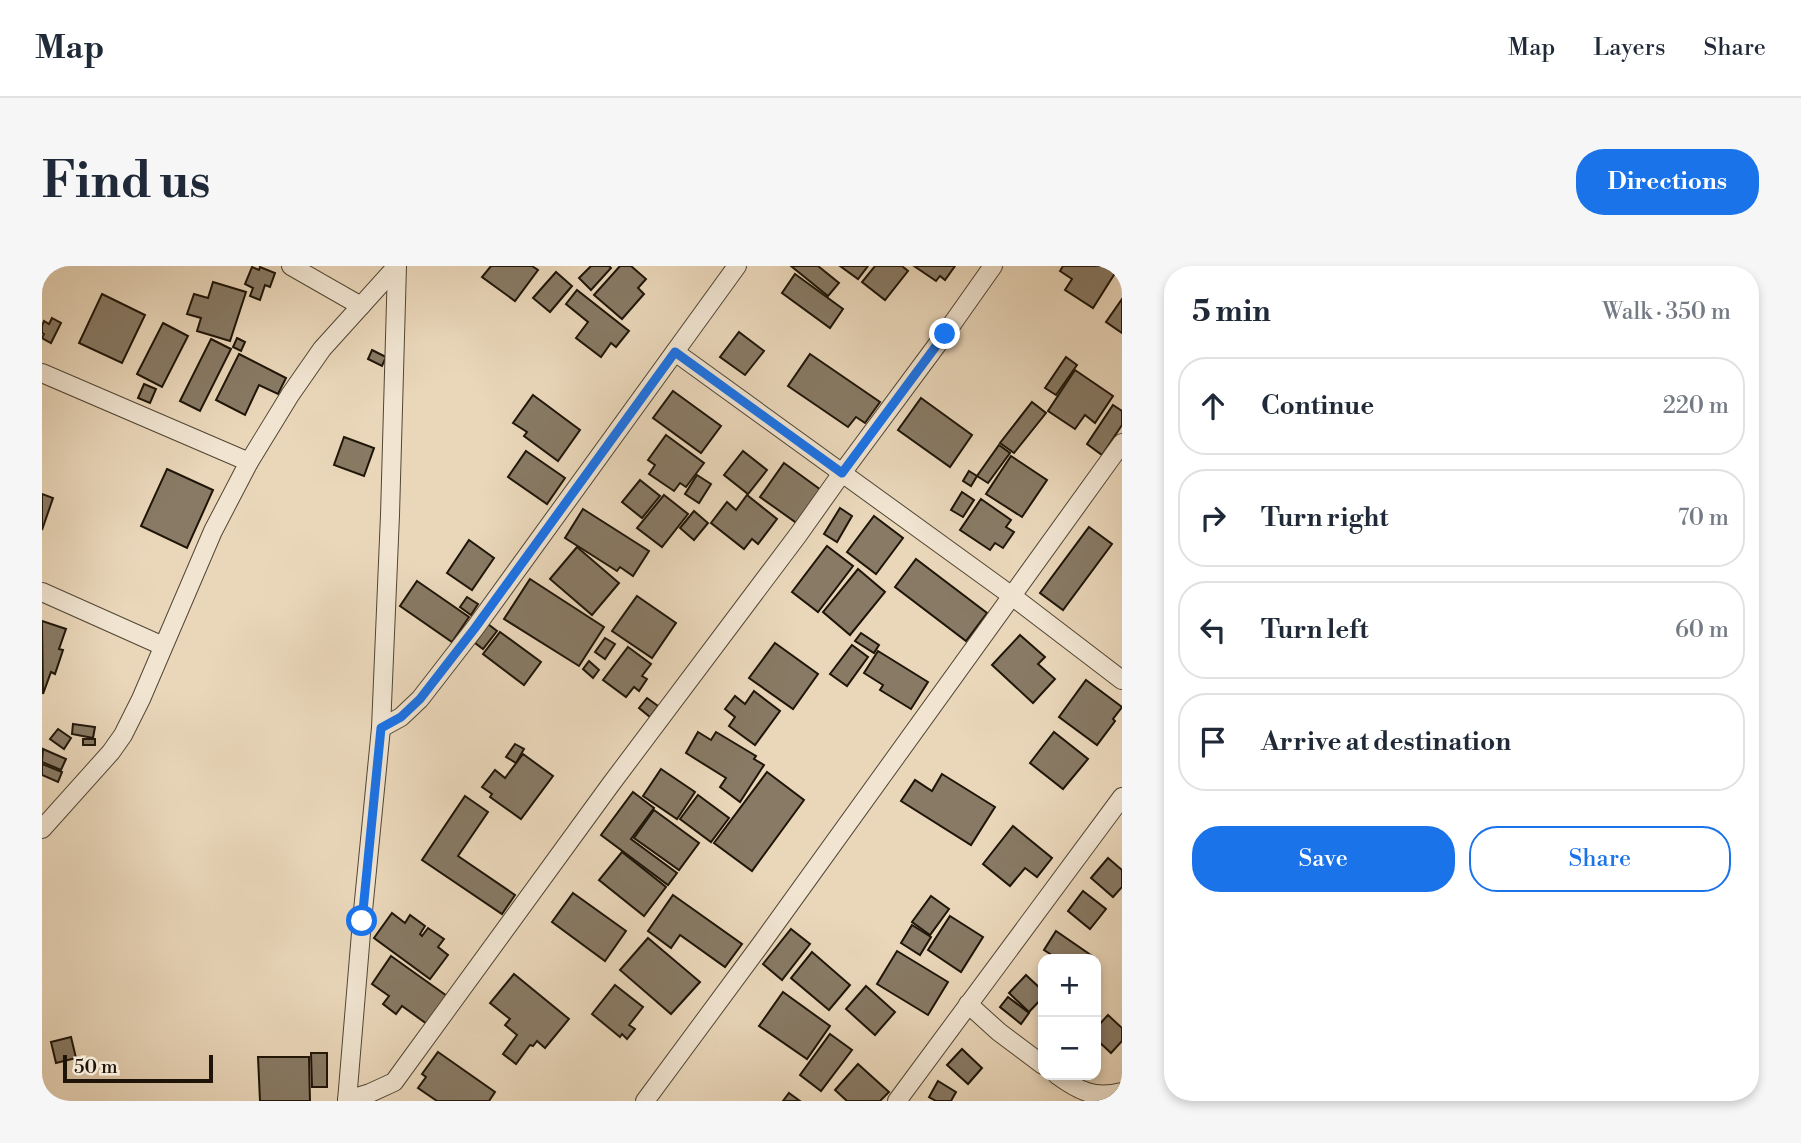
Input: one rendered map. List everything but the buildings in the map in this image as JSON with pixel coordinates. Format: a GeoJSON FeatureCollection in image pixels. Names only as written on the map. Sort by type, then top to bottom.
{"type":"FeatureCollection","features":[{"type":"Feature","properties":{"kind":"street"},"geometry":{"type":"LineString","coordinates":[[292,266],[361,306]]}},
{"type":"Feature","properties":{"kind":"street"},"geometry":{"type":"LineString","coordinates":[[45,820],[111,752],[122,735],[141,699],[213,531],[248,463],[290,394],[322,349],[397,266]]}},
{"type":"Feature","properties":{"kind":"street"},"geometry":{"type":"LineString","coordinates":[[397,266],[381,728],[347,1100],[394,1082],[993,266]]}},
{"type":"Feature","properties":{"kind":"street"},"geometry":{"type":"LineString","coordinates":[[381,728],[401,717],[420,699],[475,628],[737,266]]}},
{"type":"Feature","properties":{"kind":"street"},"geometry":{"type":"LineString","coordinates":[[675,352],[1012,596],[1122,680]]}},
{"type":"Feature","properties":{"kind":"street"},"geometry":{"type":"LineString","coordinates":[[42,373],[248,463]]}},
{"type":"Feature","properties":{"kind":"street"},"geometry":{"type":"LineString","coordinates":[[645,1101],[1122,443]]}},
{"type":"Feature","properties":{"kind":"street"},"geometry":{"type":"LineString","coordinates":[[42,592],[163,646]]}},
{"type":"Feature","properties":{"kind":"street"},"geometry":{"type":"LineString","coordinates":[[897,1101],[1122,797]]}},
{"type":"Feature","properties":{"kind":"street"},"geometry":{"type":"LineString","coordinates":[[968,1004],[1038,1061]]}},
{"type":"Feature","properties":{"kind":"street"},"geometry":{"type":"LineString","coordinates":[[1065,1080],[1085,1093],[1101,1095],[1122,1092]]}},
{"type":"Feature","properties":{"kind":"route"},"geometry":{"type":"LineString","coordinates":[[362,921],[381,728],[401,717],[420,699],[475,628],[675,352],[842,473],[945,334]]}}]}
